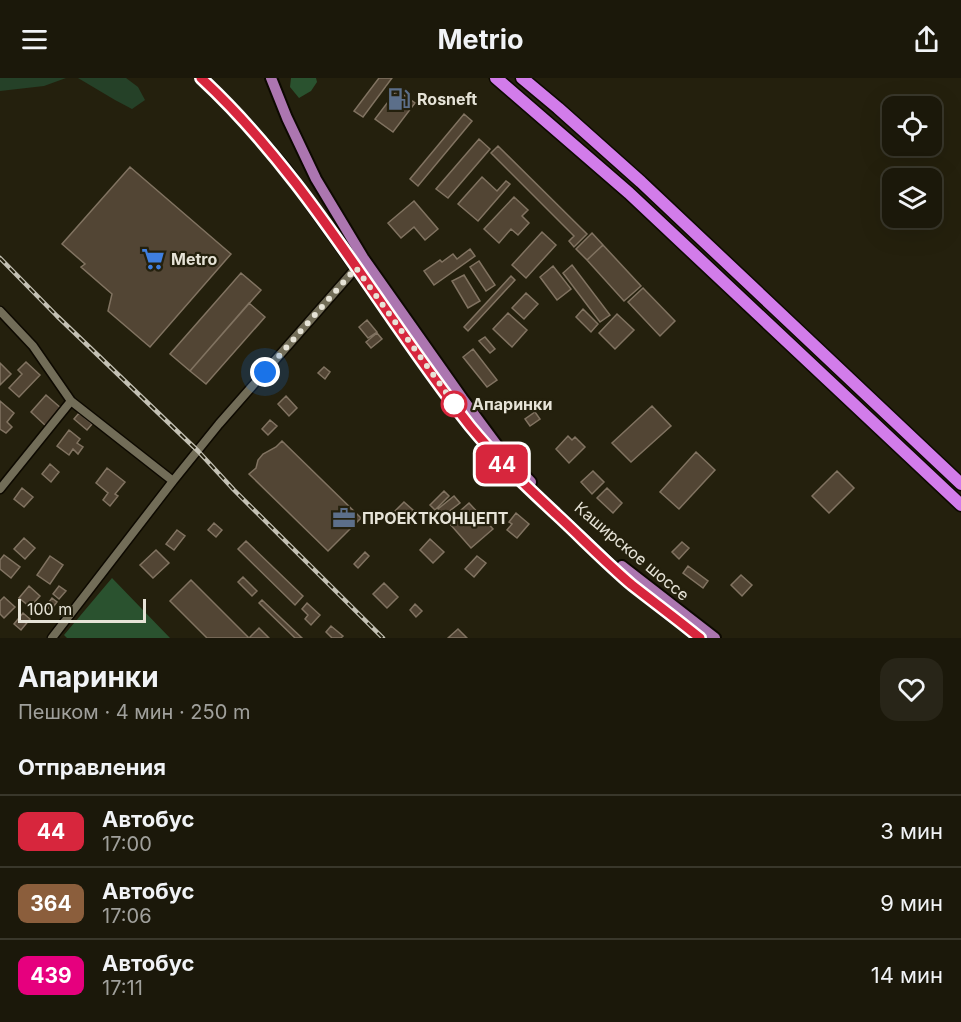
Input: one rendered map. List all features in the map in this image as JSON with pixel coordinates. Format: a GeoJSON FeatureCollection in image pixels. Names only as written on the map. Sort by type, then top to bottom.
{"type":"FeatureCollection","features":[{"type":"Feature","properties":{"kind":"highway"},"geometry":{"type":"LineString","coordinates":[[496,78],[629,193],[961,505]]}},
{"type":"Feature","properties":{"kind":"highway"},"geometry":{"type":"LineString","coordinates":[[522,78],[641,182],[961,483]]}},
{"type":"Feature","properties":{"kind":"main road","name":"Каширское шоссе"},"geometry":{"type":"LineString","coordinates":[[201,78],[285,168],[456,407],[501,462],[631,584],[700,638]]}},
{"type":"Feature","properties":{"kind":"main road","name":"Каширское шоссе"},"geometry":{"type":"LineString","coordinates":[[271,78],[316,179],[364,259],[499,448],[591,540],[636,578],[715,638]]}},
{"type":"Feature","properties":{"kind":"main road"},"geometry":{"type":"LineString","coordinates":[[298,186],[305,192],[312,191],[316,188],[316,179]]}},
{"type":"Feature","properties":{"kind":"street"},"geometry":{"type":"LineString","coordinates":[[52,638],[219,424],[356,268]]}},
{"type":"Feature","properties":{"kind":"street"},"geometry":{"type":"LineString","coordinates":[[0,311],[33,346],[71,401],[173,481]]}},
{"type":"Feature","properties":{"kind":"street"},"geometry":{"type":"LineString","coordinates":[[0,489],[71,401]]}},
{"type":"Feature","properties":{"kind":"green space"},"geometry":{"type":"Polygon","coordinates":[[[0,78],[66,78],[44,86],[0,91],[0,78]]]}},
{"type":"Feature","properties":{"kind":"green space"},"geometry":{"type":"Polygon","coordinates":[[[78,78],[126,78],[138,87],[145,100],[132,109],[78,78]]]}},
{"type":"Feature","properties":{"kind":"green space"},"geometry":{"type":"Polygon","coordinates":[[[291,78],[316,78],[317,82],[311,91],[299,98],[290,87],[291,78]]]}},
{"type":"Feature","properties":{"kind":"green space"},"geometry":{"type":"Polygon","coordinates":[[[112,578],[170,638],[67,638],[64,635],[112,578]]]}},
{"type":"Feature","properties":{"kind":"building"},"geometry":{"type":"Polygon","coordinates":[[[379,78],[392,78],[363,117],[354,111],[379,78]]]}},
{"type":"Feature","properties":{"kind":"building"},"geometry":{"type":"Polygon","coordinates":[[[397,90],[415,103],[393,132],[375,119],[397,90]]]}},
{"type":"Feature","properties":{"kind":"building"},"geometry":{"type":"Polygon","coordinates":[[[464,114],[472,121],[418,186],[410,179],[464,114]]]}},
{"type":"Feature","properties":{"kind":"building"},"geometry":{"type":"Polygon","coordinates":[[[479,139],[490,149],[448,198],[436,189],[479,139]]]}},
{"type":"Feature","properties":{"kind":"building"},"geometry":{"type":"Polygon","coordinates":[[[498,146],[587,234],[574,247],[569,241],[574,236],[491,153],[498,146]]]}},
{"type":"Feature","properties":{"kind":"building","name":"Metro"},"geometry":{"type":"Polygon","coordinates":[[[130,167],[231,254],[150,347],[108,311],[112,294],[81,267],[85,264],[62,244],[130,167]]]}},
{"type":"Feature","properties":{"kind":"building"},"geometry":{"type":"Polygon","coordinates":[[[482,177],[497,191],[506,181],[510,184],[478,221],[458,204],[482,177]]]}},
{"type":"Feature","properties":{"kind":"building"},"geometry":{"type":"Polygon","coordinates":[[[514,197],[528,210],[522,216],[529,223],[518,235],[511,229],[499,243],[484,229],[514,197]]]}},
{"type":"Feature","properties":{"kind":"building"},"geometry":{"type":"Polygon","coordinates":[[[414,201],[438,229],[425,240],[414,227],[401,238],[388,223],[414,201]]]}},
{"type":"Feature","properties":{"kind":"building"},"geometry":{"type":"Polygon","coordinates":[[[542,232],[556,245],[526,278],[512,265],[542,232]]]}},
{"type":"Feature","properties":{"kind":"building"},"geometry":{"type":"Polygon","coordinates":[[[592,233],[603,245],[587,260],[576,249],[592,233]]]}},
{"type":"Feature","properties":{"kind":"building"},"geometry":{"type":"Polygon","coordinates":[[[603,245],[641,286],[624,301],[587,260],[603,245]]]}},
{"type":"Feature","properties":{"kind":"building"},"geometry":{"type":"Polygon","coordinates":[[[470,249],[475,256],[434,285],[424,271],[453,254],[457,259],[470,249]]]}},
{"type":"Feature","properties":{"kind":"building"},"geometry":{"type":"Polygon","coordinates":[[[479,261],[495,285],[486,291],[470,267],[479,261]]]}},
{"type":"Feature","properties":{"kind":"building"},"geometry":{"type":"Polygon","coordinates":[[[572,265],[610,315],[600,322],[563,273],[572,265]]]}},
{"type":"Feature","properties":{"kind":"building"},"geometry":{"type":"Polygon","coordinates":[[[553,266],[571,289],[557,300],[540,277],[553,266]]]}},
{"type":"Feature","properties":{"kind":"building"},"geometry":{"type":"Polygon","coordinates":[[[241,273],[261,290],[190,371],[170,354],[241,273]]]}},
{"type":"Feature","properties":{"kind":"building"},"geometry":{"type":"Polygon","coordinates":[[[464,275],[480,301],[468,308],[452,281],[464,275]]]}},
{"type":"Feature","properties":{"kind":"building"},"geometry":{"type":"Polygon","coordinates":[[[511,276],[515,280],[468,331],[464,327],[511,276]]]}},
{"type":"Feature","properties":{"kind":"building"},"geometry":{"type":"Polygon","coordinates":[[[643,288],[675,321],[660,336],[628,302],[643,288]]]}},
{"type":"Feature","properties":{"kind":"building"},"geometry":{"type":"Polygon","coordinates":[[[526,293],[538,304],[524,319],[512,308],[526,293]]]}},
{"type":"Feature","properties":{"kind":"building"},"geometry":{"type":"Polygon","coordinates":[[[249,303],[265,317],[206,384],[190,371],[249,303]]]}},
{"type":"Feature","properties":{"kind":"building"},"geometry":{"type":"Polygon","coordinates":[[[583,309],[598,324],[591,332],[576,317],[583,309]]]}},
{"type":"Feature","properties":{"kind":"building"},"geometry":{"type":"Polygon","coordinates":[[[508,313],[527,330],[512,347],[493,329],[508,313]]]}},
{"type":"Feature","properties":{"kind":"building"},"geometry":{"type":"Polygon","coordinates":[[[617,314],[634,330],[615,349],[599,333],[617,314]]]}},
{"type":"Feature","properties":{"kind":"building"},"geometry":{"type":"Polygon","coordinates":[[[367,320],[377,332],[368,338],[359,327],[367,320]]]}},
{"type":"Feature","properties":{"kind":"building"},"geometry":{"type":"Polygon","coordinates":[[[377,333],[382,339],[371,348],[366,342],[377,333]]]}},
{"type":"Feature","properties":{"kind":"building"},"geometry":{"type":"Polygon","coordinates":[[[485,337],[495,349],[490,353],[479,341],[485,337]]]}},
{"type":"Feature","properties":{"kind":"building"},"geometry":{"type":"Polygon","coordinates":[[[473,349],[497,380],[487,387],[463,357],[473,349]]]}},
{"type":"Feature","properties":{"kind":"building"},"geometry":{"type":"Polygon","coordinates":[[[26,362],[40,375],[19,397],[9,388],[22,374],[18,370],[26,362]]]}},
{"type":"Feature","properties":{"kind":"building"},"geometry":{"type":"Polygon","coordinates":[[[0,363],[11,374],[0,385],[0,363]]]}},
{"type":"Feature","properties":{"kind":"building"},"geometry":{"type":"Polygon","coordinates":[[[324,367],[330,372],[325,379],[318,373],[324,367]]]}},
{"type":"Feature","properties":{"kind":"building"},"geometry":{"type":"Polygon","coordinates":[[[46,395],[62,409],[47,427],[31,412],[46,395]]]}},
{"type":"Feature","properties":{"kind":"building"},"geometry":{"type":"Polygon","coordinates":[[[286,396],[297,408],[289,416],[278,404],[286,396]]]}},
{"type":"Feature","properties":{"kind":"building"},"geometry":{"type":"Polygon","coordinates":[[[0,401],[14,413],[7,422],[12,427],[6,433],[0,429],[0,401]]]}},
{"type":"Feature","properties":{"kind":"building"},"geometry":{"type":"Polygon","coordinates":[[[652,406],[671,426],[631,462],[612,443],[652,406]]]}},
{"type":"Feature","properties":{"kind":"building"},"geometry":{"type":"Polygon","coordinates":[[[535,412],[540,419],[530,426],[525,419],[535,412]]]}},
{"type":"Feature","properties":{"kind":"building"},"geometry":{"type":"Polygon","coordinates":[[[79,413],[92,424],[87,430],[74,419],[79,413]]]}},
{"type":"Feature","properties":{"kind":"building"},"geometry":{"type":"Polygon","coordinates":[[[270,420],[277,426],[268,435],[262,429],[270,420]]]}},
{"type":"Feature","properties":{"kind":"building"},"geometry":{"type":"Polygon","coordinates":[[[69,430],[80,439],[77,443],[83,447],[78,454],[73,449],[69,455],[57,446],[69,430]]]}},
{"type":"Feature","properties":{"kind":"building"},"geometry":{"type":"Polygon","coordinates":[[[568,436],[572,440],[575,437],[585,447],[569,463],[556,449],[568,436]]]}},
{"type":"Feature","properties":{"kind":"building"},"geometry":{"type":"Polygon","coordinates":[[[282,441],[361,518],[328,551],[249,474],[256,468],[263,454],[282,441]]]}},
{"type":"Feature","properties":{"kind":"building"},"geometry":{"type":"Polygon","coordinates":[[[696,452],[715,470],[679,509],[660,492],[696,452]]]}},
{"type":"Feature","properties":{"kind":"building"},"geometry":{"type":"Polygon","coordinates":[[[50,464],[59,472],[51,482],[42,474],[50,464]]]}},
{"type":"Feature","properties":{"kind":"building"},"geometry":{"type":"Polygon","coordinates":[[[107,468],[125,482],[115,494],[118,496],[110,506],[103,500],[108,493],[96,483],[107,468]]]}},
{"type":"Feature","properties":{"kind":"building"},"geometry":{"type":"Polygon","coordinates":[[[593,471],[604,482],[592,494],[581,482],[593,471]]]}},
{"type":"Feature","properties":{"kind":"building"},"geometry":{"type":"Polygon","coordinates":[[[837,471],[854,488],[829,513],[812,496],[837,471]]]}},
{"type":"Feature","properties":{"kind":"building"},"geometry":{"type":"Polygon","coordinates":[[[22,488],[33,497],[24,507],[14,499],[22,488]]]}},
{"type":"Feature","properties":{"kind":"building"},"geometry":{"type":"Polygon","coordinates":[[[607,488],[622,503],[613,513],[597,498],[607,488]]]}},
{"type":"Feature","properties":{"kind":"building"},"geometry":{"type":"Polygon","coordinates":[[[444,491],[449,496],[435,510],[430,505],[444,491]]]}},
{"type":"Feature","properties":{"kind":"building"},"geometry":{"type":"Polygon","coordinates":[[[454,496],[460,503],[443,516],[438,509],[454,496]]]}},
{"type":"Feature","properties":{"kind":"building"},"geometry":{"type":"Polygon","coordinates":[[[404,502],[413,510],[399,524],[390,516],[404,502]]]}},
{"type":"Feature","properties":{"kind":"building"},"geometry":{"type":"Polygon","coordinates":[[[469,503],[481,516],[485,512],[489,516],[485,520],[493,529],[471,548],[450,524],[469,503]]]}},
{"type":"Feature","properties":{"kind":"building"},"geometry":{"type":"Polygon","coordinates":[[[516,513],[529,524],[517,538],[507,530],[512,524],[509,522],[516,513]]]}},
{"type":"Feature","properties":{"kind":"building"},"geometry":{"type":"Polygon","coordinates":[[[214,523],[222,530],[216,537],[208,530],[214,523]]]}},
{"type":"Feature","properties":{"kind":"building"},"geometry":{"type":"Polygon","coordinates":[[[177,530],[185,536],[174,550],[166,544],[177,530]]]}},
{"type":"Feature","properties":{"kind":"building"},"geometry":{"type":"Polygon","coordinates":[[[24,538],[35,548],[25,559],[14,549],[24,538]]]}},
{"type":"Feature","properties":{"kind":"building"},"geometry":{"type":"Polygon","coordinates":[[[430,539],[444,552],[433,563],[420,550],[430,539]]]}},
{"type":"Feature","properties":{"kind":"building"},"geometry":{"type":"Polygon","coordinates":[[[246,541],[303,596],[295,605],[238,549],[246,541]]]}},
{"type":"Feature","properties":{"kind":"building"},"geometry":{"type":"Polygon","coordinates":[[[682,542],[689,548],[679,559],[672,552],[682,542]]]}},
{"type":"Feature","properties":{"kind":"building"},"geometry":{"type":"Polygon","coordinates":[[[156,550],[169,563],[153,578],[140,565],[156,550]]]}},
{"type":"Feature","properties":{"kind":"building"},"geometry":{"type":"Polygon","coordinates":[[[365,552],[369,556],[358,568],[354,564],[365,552]]]}},
{"type":"Feature","properties":{"kind":"building"},"geometry":{"type":"Polygon","coordinates":[[[4,555],[20,567],[11,578],[0,569],[0,560],[4,555]]]}},
{"type":"Feature","properties":{"kind":"building"},"geometry":{"type":"Polygon","coordinates":[[[50,556],[63,565],[50,584],[37,575],[50,556]]]}},
{"type":"Feature","properties":{"kind":"building"},"geometry":{"type":"Polygon","coordinates":[[[477,556],[486,563],[474,577],[465,569],[477,556]]]}},
{"type":"Feature","properties":{"kind":"building"},"geometry":{"type":"Polygon","coordinates":[[[688,566],[708,581],[703,588],[683,573],[688,566]]]}},
{"type":"Feature","properties":{"kind":"building"},"geometry":{"type":"Polygon","coordinates":[[[741,575],[752,585],[742,596],[731,585],[741,575]]]}},
{"type":"Feature","properties":{"kind":"building"},"geometry":{"type":"Polygon","coordinates":[[[243,577],[257,591],[252,596],[238,582],[243,577]]]}},
{"type":"Feature","properties":{"kind":"building"},"geometry":{"type":"Polygon","coordinates":[[[191,580],[249,638],[207,638],[170,601],[191,580]]]}},
{"type":"Feature","properties":{"kind":"building"},"geometry":{"type":"Polygon","coordinates":[[[384,583],[398,597],[387,608],[373,594],[384,583]]]}},
{"type":"Feature","properties":{"kind":"building"},"geometry":{"type":"Polygon","coordinates":[[[29,586],[40,596],[30,607],[19,598],[29,586]]]}},
{"type":"Feature","properties":{"kind":"building"},"geometry":{"type":"Polygon","coordinates":[[[59,586],[66,591],[59,599],[53,594],[59,586]]]}},
{"type":"Feature","properties":{"kind":"building"},"geometry":{"type":"Polygon","coordinates":[[[4,597],[15,607],[4,618],[0,614],[0,601],[4,597]]]}},
{"type":"Feature","properties":{"kind":"building"},"geometry":{"type":"Polygon","coordinates":[[[52,598],[57,602],[51,610],[46,606],[52,598]]]}},
{"type":"Feature","properties":{"kind":"building"},"geometry":{"type":"Polygon","coordinates":[[[262,600],[302,638],[295,638],[259,603],[262,600]]]}},
{"type":"Feature","properties":{"kind":"building"},"geometry":{"type":"Polygon","coordinates":[[[307,603],[320,615],[311,625],[305,619],[308,615],[302,609],[307,603]]]}},
{"type":"Feature","properties":{"kind":"building"},"geometry":{"type":"Polygon","coordinates":[[[415,604],[422,611],[416,617],[410,610],[415,604]]]}},
{"type":"Feature","properties":{"kind":"building"},"geometry":{"type":"Polygon","coordinates":[[[23,613],[30,619],[21,630],[14,624],[23,613]]]}},
{"type":"Feature","properties":{"kind":"building"},"geometry":{"type":"Polygon","coordinates":[[[331,626],[343,636],[341,638],[332,638],[326,632],[331,626]]]}},
{"type":"Feature","properties":{"kind":"building"},"geometry":{"type":"Polygon","coordinates":[[[259,628],[269,638],[249,638],[259,628]]]}},
{"type":"Feature","properties":{"kind":"building"},"geometry":{"type":"Polygon","coordinates":[[[458,629],[467,638],[448,638],[458,629]]]}},
{"type":"Feature","properties":{"kind":"railway"},"geometry":{"type":"LineString","coordinates":[[0,258],[198,451],[234,490],[383,638]]}},
{"type":"Feature","properties":{"kind":"bus line","name":"44"},"geometry":{"type":"LineString","coordinates":[[201,78],[285,168],[470,425],[501,462],[631,584],[700,638]]}},
{"type":"Feature","properties":{"kind":"place","name":"Rosneft"},"geometry":{"type":"Point","coordinates":[399,99]}},
{"type":"Feature","properties":{"kind":"place","name":"Metro"},"geometry":{"type":"Point","coordinates":[153,259]}},
{"type":"Feature","properties":{"kind":"place","name":"Апаринки"},"geometry":{"type":"Point","coordinates":[454,404]}},
{"type":"Feature","properties":{"kind":"place","name":"ПРОЕКТКОНЦЕПТ"},"geometry":{"type":"Point","coordinates":[344,518]}},
{"type":"Feature","properties":{"kind":"route"},"geometry":{"type":"LineString","coordinates":[[265,372],[356,268],[458,409],[454,404]]}}]}
